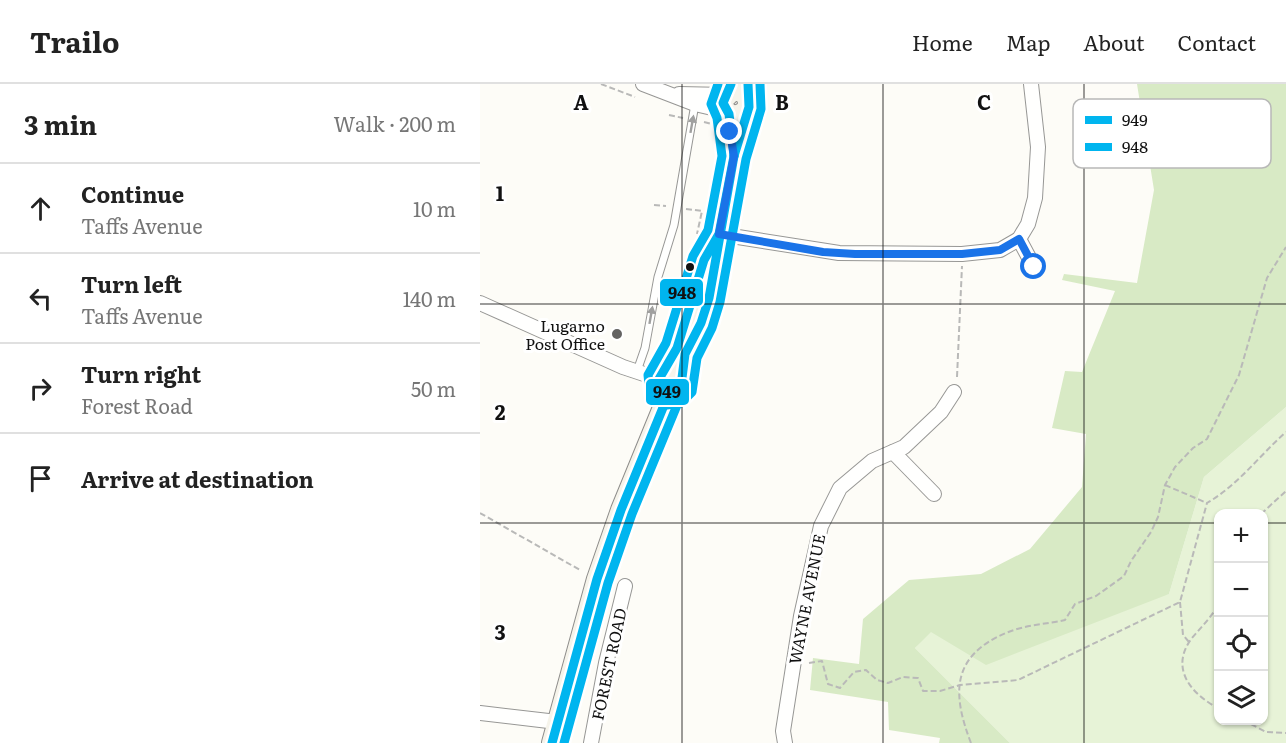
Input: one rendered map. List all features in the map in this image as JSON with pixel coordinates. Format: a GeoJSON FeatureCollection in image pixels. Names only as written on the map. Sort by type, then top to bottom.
{"type":"FeatureCollection","features":[{"type":"Feature","properties":{"kind":"street"},"geometry":{"type":"LineString","coordinates":[[643,84],[695,104],[735,99]]}},
{"type":"Feature","properties":{"kind":"street"},"geometry":{"type":"LineString","coordinates":[[719,234],[839,253],[962,254],[1000,250],[1019,239],[1028,224],[1035,198],[1038,147],[1031,84]]}},
{"type":"Feature","properties":{"kind":"street"},"geometry":{"type":"LineString","coordinates":[[674,94],[735,99]]}},
{"type":"Feature","properties":{"kind":"street","name":"FOREST ROAD"},"geometry":{"type":"LineString","coordinates":[[552,743],[604,558],[669,381],[707,253],[719,234],[734,156],[735,99]]}},
{"type":"Feature","properties":{"kind":"street"},"geometry":{"type":"LineString","coordinates":[[1019,239],[1034,267]]}},
{"type":"Feature","properties":{"kind":"street"},"geometry":{"type":"LineString","coordinates":[[480,303],[636,371],[669,381]]}},
{"type":"Feature","properties":{"kind":"street","name":"WAYNE AVENUE"},"geometry":{"type":"LineString","coordinates":[[785,743],[783,731],[801,616],[821,526],[840,488],[872,461],[904,447],[925,430],[954,392]]}},
{"type":"Feature","properties":{"kind":"street"},"geometry":{"type":"LineString","coordinates":[[893,452],[934,494]]}},
{"type":"Feature","properties":{"kind":"street","name":"FOREST ROAD"},"geometry":{"type":"LineString","coordinates":[[591,743],[606,663],[625,586]]}},
{"type":"Feature","properties":{"kind":"street"},"geometry":{"type":"LineString","coordinates":[[480,713],[557,722]]}},
{"type":"Feature","properties":{"kind":"lane"},"geometry":{"type":"LineString","coordinates":[[636,371],[645,348],[658,277],[674,225],[695,104]]}},
{"type":"Feature","properties":{"kind":"path"},"geometry":{"type":"LineString","coordinates":[[971,743],[959,708],[960,685],[969,658],[1006,633],[1065,620],[1075,604],[1096,596],[1124,576],[1158,517],[1165,485],[1175,467],[1193,448],[1208,439],[1239,375],[1267,278],[1286,247]]}},
{"type":"Feature","properties":{"kind":"path"},"geometry":{"type":"LineString","coordinates":[[954,392],[958,370],[962,254]]}},
{"type":"Feature","properties":{"kind":"path"},"geometry":{"type":"LineString","coordinates":[[1190,642],[1183,635],[1180,602],[1207,503],[1230,489],[1260,454],[1286,432]]}},
{"type":"Feature","properties":{"kind":"path"},"geometry":{"type":"LineString","coordinates":[[1165,485],[1207,503]]}},
{"type":"Feature","properties":{"kind":"path"},"geometry":{"type":"LineString","coordinates":[[1266,509],[1286,491]]}},
{"type":"Feature","properties":{"kind":"path"},"geometry":{"type":"LineString","coordinates":[[480,513],[580,570]]}},
{"type":"Feature","properties":{"kind":"path"},"geometry":{"type":"LineString","coordinates":[[790,684],[803,677],[810,661],[822,661],[828,684],[840,688],[854,672],[866,670],[878,680],[888,684],[903,677],[918,678],[923,691],[940,691],[960,685],[1018,680],[1180,602]]}},
{"type":"Feature","properties":{"kind":"path"},"geometry":{"type":"LineString","coordinates":[[1214,610],[1190,642],[1182,669],[1185,680],[1205,701],[1214,706]]}},
{"type":"Feature","properties":{"kind":"path"},"geometry":{"type":"LineString","coordinates":[[1253,725],[1266,732],[1286,734]]}},
{"type":"Feature","properties":{"kind":"green space"},"geometry":{"type":"Polygon","coordinates":[[[1137,84],[1286,84],[1286,407],[1204,477],[1169,594],[986,665],[931,632],[915,648],[1010,743],[939,743],[940,738],[889,730],[888,702],[810,690],[813,658],[859,664],[863,619],[909,580],[981,574],[1030,549],[1082,487],[1086,434],[1052,428],[1065,371],[1082,372],[1115,291],[1062,280],[1064,274],[1137,283],[1154,190],[1150,168],[1271,168],[1271,99],[1139,99],[1137,84]]]}},
{"type":"Feature","properties":{"kind":"green space"},"geometry":{"type":"Polygon","coordinates":[[[1286,407],[1286,743],[1010,743],[915,648],[930,631],[1169,594],[1204,477],[1286,407]]]}},
{"type":"Feature","properties":{"kind":"transit line","name":"948"},"geometry":{"type":"LineString","coordinates":[[718,84],[711,104],[717,118],[722,156],[708,230],[693,256],[666,343],[648,375],[650,394],[667,405],[681,403],[692,392],[697,358],[712,328],[720,302],[746,159],[761,109],[760,84]]}},
{"type":"Feature","properties":{"kind":"transit line","name":"949"},"geometry":{"type":"LineString","coordinates":[[731,84],[723,103],[729,114],[734,156]]}},
{"type":"Feature","properties":{"kind":"transit line","name":"949"},"geometry":{"type":"LineString","coordinates":[[734,156],[749,107],[748,84]]}},
{"type":"Feature","properties":{"kind":"transit line","name":"949"},"geometry":{"type":"LineString","coordinates":[[734,156],[709,298],[701,323],[685,354],[681,386],[676,392],[669,393],[660,387],[659,379],[677,348],[704,260],[719,234],[734,156]]}},
{"type":"Feature","properties":{"kind":"transit line","name":"949"},"geometry":{"type":"LineString","coordinates":[[552,743],[597,579],[621,510],[669,393]]}},
{"type":"Feature","properties":{"kind":"transit line","name":"948"},"geometry":{"type":"LineString","coordinates":[[564,743],[608,583],[632,514],[680,398]]}},
{"type":"Feature","properties":{"kind":"place","name":"Lugarno Post Office"},"geometry":{"type":"Point","coordinates":[617,334]}},
{"type":"Feature","properties":{"kind":"route"},"geometry":{"type":"LineString","coordinates":[[730,132],[734,156],[719,234],[823,252],[855,254],[962,254],[1000,250],[1019,239],[1034,267]]}}]}
